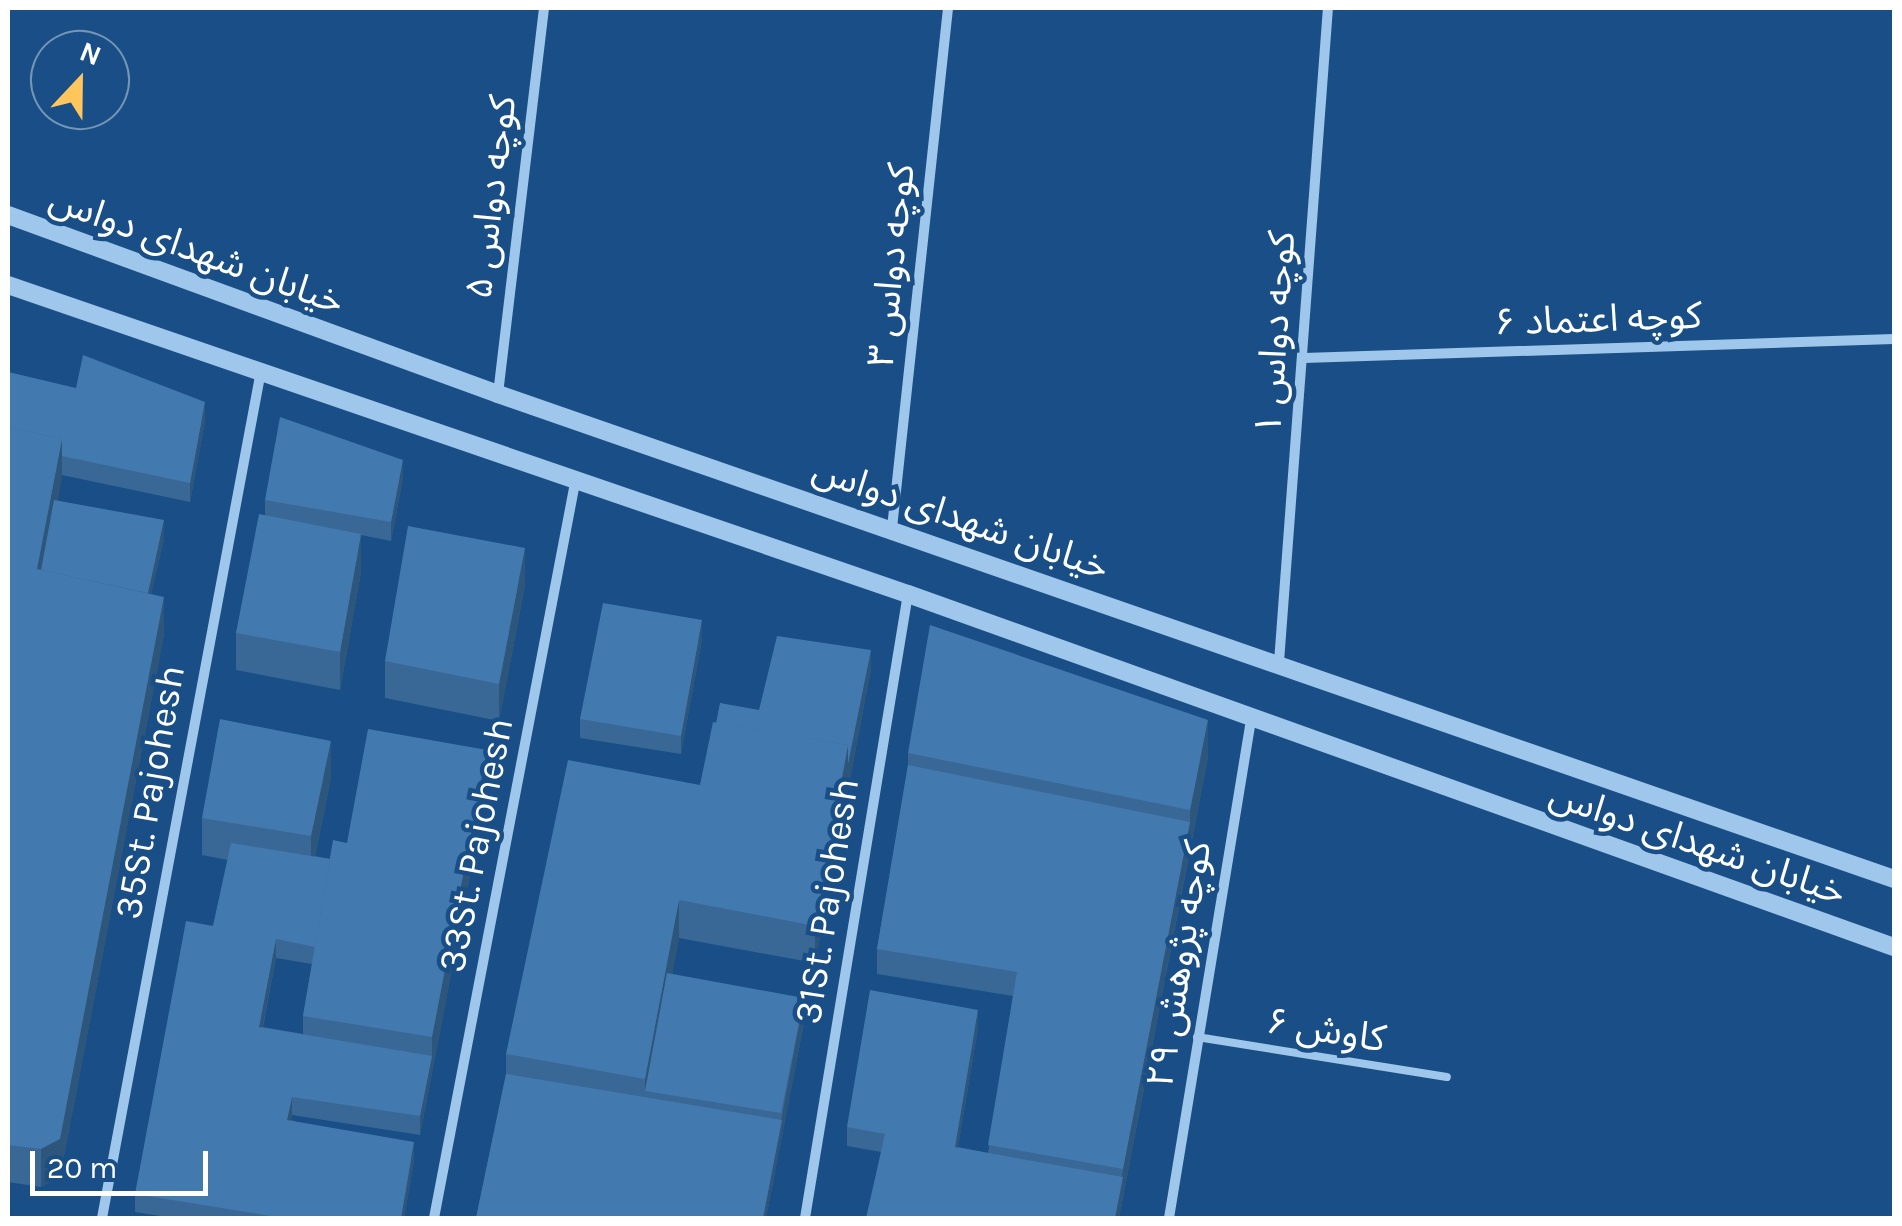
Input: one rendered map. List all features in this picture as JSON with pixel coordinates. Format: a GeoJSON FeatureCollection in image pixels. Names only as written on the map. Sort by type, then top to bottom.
{"type":"FeatureCollection","features":[{"type":"Feature","properties":{"kind":"street","name":"کوچه دواس ۵"},"geometry":{"type":"LineString","coordinates":[[498,394],[544,8]]}},
{"type":"Feature","properties":{"kind":"street","name":"کوچه دواس ۳"},"geometry":{"type":"LineString","coordinates":[[892,528],[948,8]]}},
{"type":"Feature","properties":{"kind":"street","name":"کوچه دواس ۱"},"geometry":{"type":"LineString","coordinates":[[1279,662],[1328,8]]}},
{"type":"Feature","properties":{"kind":"street","name":"خیابان شهدای دواس"},"geometry":{"type":"LineString","coordinates":[[8,215],[498,394],[1279,662],[1894,879]]}},
{"type":"Feature","properties":{"kind":"street","name":"خیابان شهدای دواس"},"geometry":{"type":"LineString","coordinates":[[8,285],[260,376],[908,594],[1251,720],[1894,947]]}},
{"type":"Feature","properties":{"kind":"street","name":"کوچه اعتماد ۶"},"geometry":{"type":"LineString","coordinates":[[1304,358],[1894,339]]}},
{"type":"Feature","properties":{"kind":"street","name":"35St. Pajohesh"},"geometry":{"type":"LineString","coordinates":[[102,1218],[260,376]]}},
{"type":"Feature","properties":{"kind":"street","name":"33St. Pajohesh"},"geometry":{"type":"LineString","coordinates":[[434,1218],[575,484]]}},
{"type":"Feature","properties":{"kind":"street","name":"31St. Pajohesh"},"geometry":{"type":"LineString","coordinates":[[805,1218],[908,594]]}},
{"type":"Feature","properties":{"kind":"street","name":"کوچه پژوهش ۲۹"},"geometry":{"type":"LineString","coordinates":[[1169,1218],[1251,720]]}},
{"type":"Feature","properties":{"kind":"lane","name":"کاوش ۶"},"geometry":{"type":"LineString","coordinates":[[1197,1037],[1448,1077]]}},
{"type":"Feature","properties":{"kind":"building"},"geometry":{"type":"Polygon","coordinates":[[[83,355],[205,402],[190,483],[62,456],[62,439],[8,427],[8,372],[76,388],[83,355]]]}},
{"type":"Feature","properties":{"kind":"building"},"geometry":{"type":"Polygon","coordinates":[[[280,417],[403,460],[391,522],[265,500],[280,417]]]}},
{"type":"Feature","properties":{"kind":"building"},"geometry":{"type":"Polygon","coordinates":[[[8,427],[62,439],[37,569],[164,597],[60,1139],[41,1149],[8,1145],[8,427]]]}},
{"type":"Feature","properties":{"kind":"building"},"geometry":{"type":"Polygon","coordinates":[[[54,500],[164,520],[148,593],[41,570],[54,500]]]}},
{"type":"Feature","properties":{"kind":"building"},"geometry":{"type":"Polygon","coordinates":[[[259,514],[361,534],[340,652],[236,633],[259,514]]]}},
{"type":"Feature","properties":{"kind":"building"},"geometry":{"type":"Polygon","coordinates":[[[408,526],[525,548],[499,684],[385,661],[408,526]]]}},
{"type":"Feature","properties":{"kind":"building"},"geometry":{"type":"Polygon","coordinates":[[[603,603],[702,620],[681,736],[580,719],[603,603]]]}},
{"type":"Feature","properties":{"kind":"building"},"geometry":{"type":"Polygon","coordinates":[[[930,625],[1208,720],[1190,810],[908,753],[930,625]]]}},
{"type":"Feature","properties":{"kind":"building"},"geometry":{"type":"Polygon","coordinates":[[[777,636],[871,650],[848,764],[848,745],[716,723],[720,703],[759,710],[777,636]]]}},
{"type":"Feature","properties":{"kind":"building"},"geometry":{"type":"Polygon","coordinates":[[[220,719],[331,741],[311,836],[202,818],[220,719]]]}},
{"type":"Feature","properties":{"kind":"building"},"geometry":{"type":"Polygon","coordinates":[[[713,722],[848,745],[815,926],[679,900],[645,1079],[506,1054],[568,760],[700,785],[713,722]]]}},
{"type":"Feature","properties":{"kind":"building"},"geometry":{"type":"Polygon","coordinates":[[[368,729],[487,750],[432,1037],[303,1016],[333,840],[347,843],[368,729]]]}},
{"type":"Feature","properties":{"kind":"building"},"geometry":{"type":"Polygon","coordinates":[[[908,765],[1190,822],[1123,1169],[988,1145],[1017,972],[877,949],[908,765]]]}},
{"type":"Feature","properties":{"kind":"building"},"geometry":{"type":"Polygon","coordinates":[[[231,843],[330,859],[315,947],[276,939],[259,1027],[432,1056],[420,1116],[292,1097],[287,1120],[414,1142],[401,1218],[284,1218],[135,1194],[186,921],[213,926],[231,843]]]}},
{"type":"Feature","properties":{"kind":"building"},"geometry":{"type":"Polygon","coordinates":[[[667,973],[804,998],[781,1113],[645,1091],[667,973]]]}},
{"type":"Feature","properties":{"kind":"building"},"geometry":{"type":"Polygon","coordinates":[[[870,990],[978,1010],[955,1147],[1123,1177],[1115,1218],[866,1218],[885,1134],[847,1127],[870,990]]]}},
{"type":"Feature","properties":{"kind":"building"},"geometry":{"type":"Polygon","coordinates":[[[506,1074],[782,1120],[763,1218],[476,1218],[506,1074]]]}}]}
